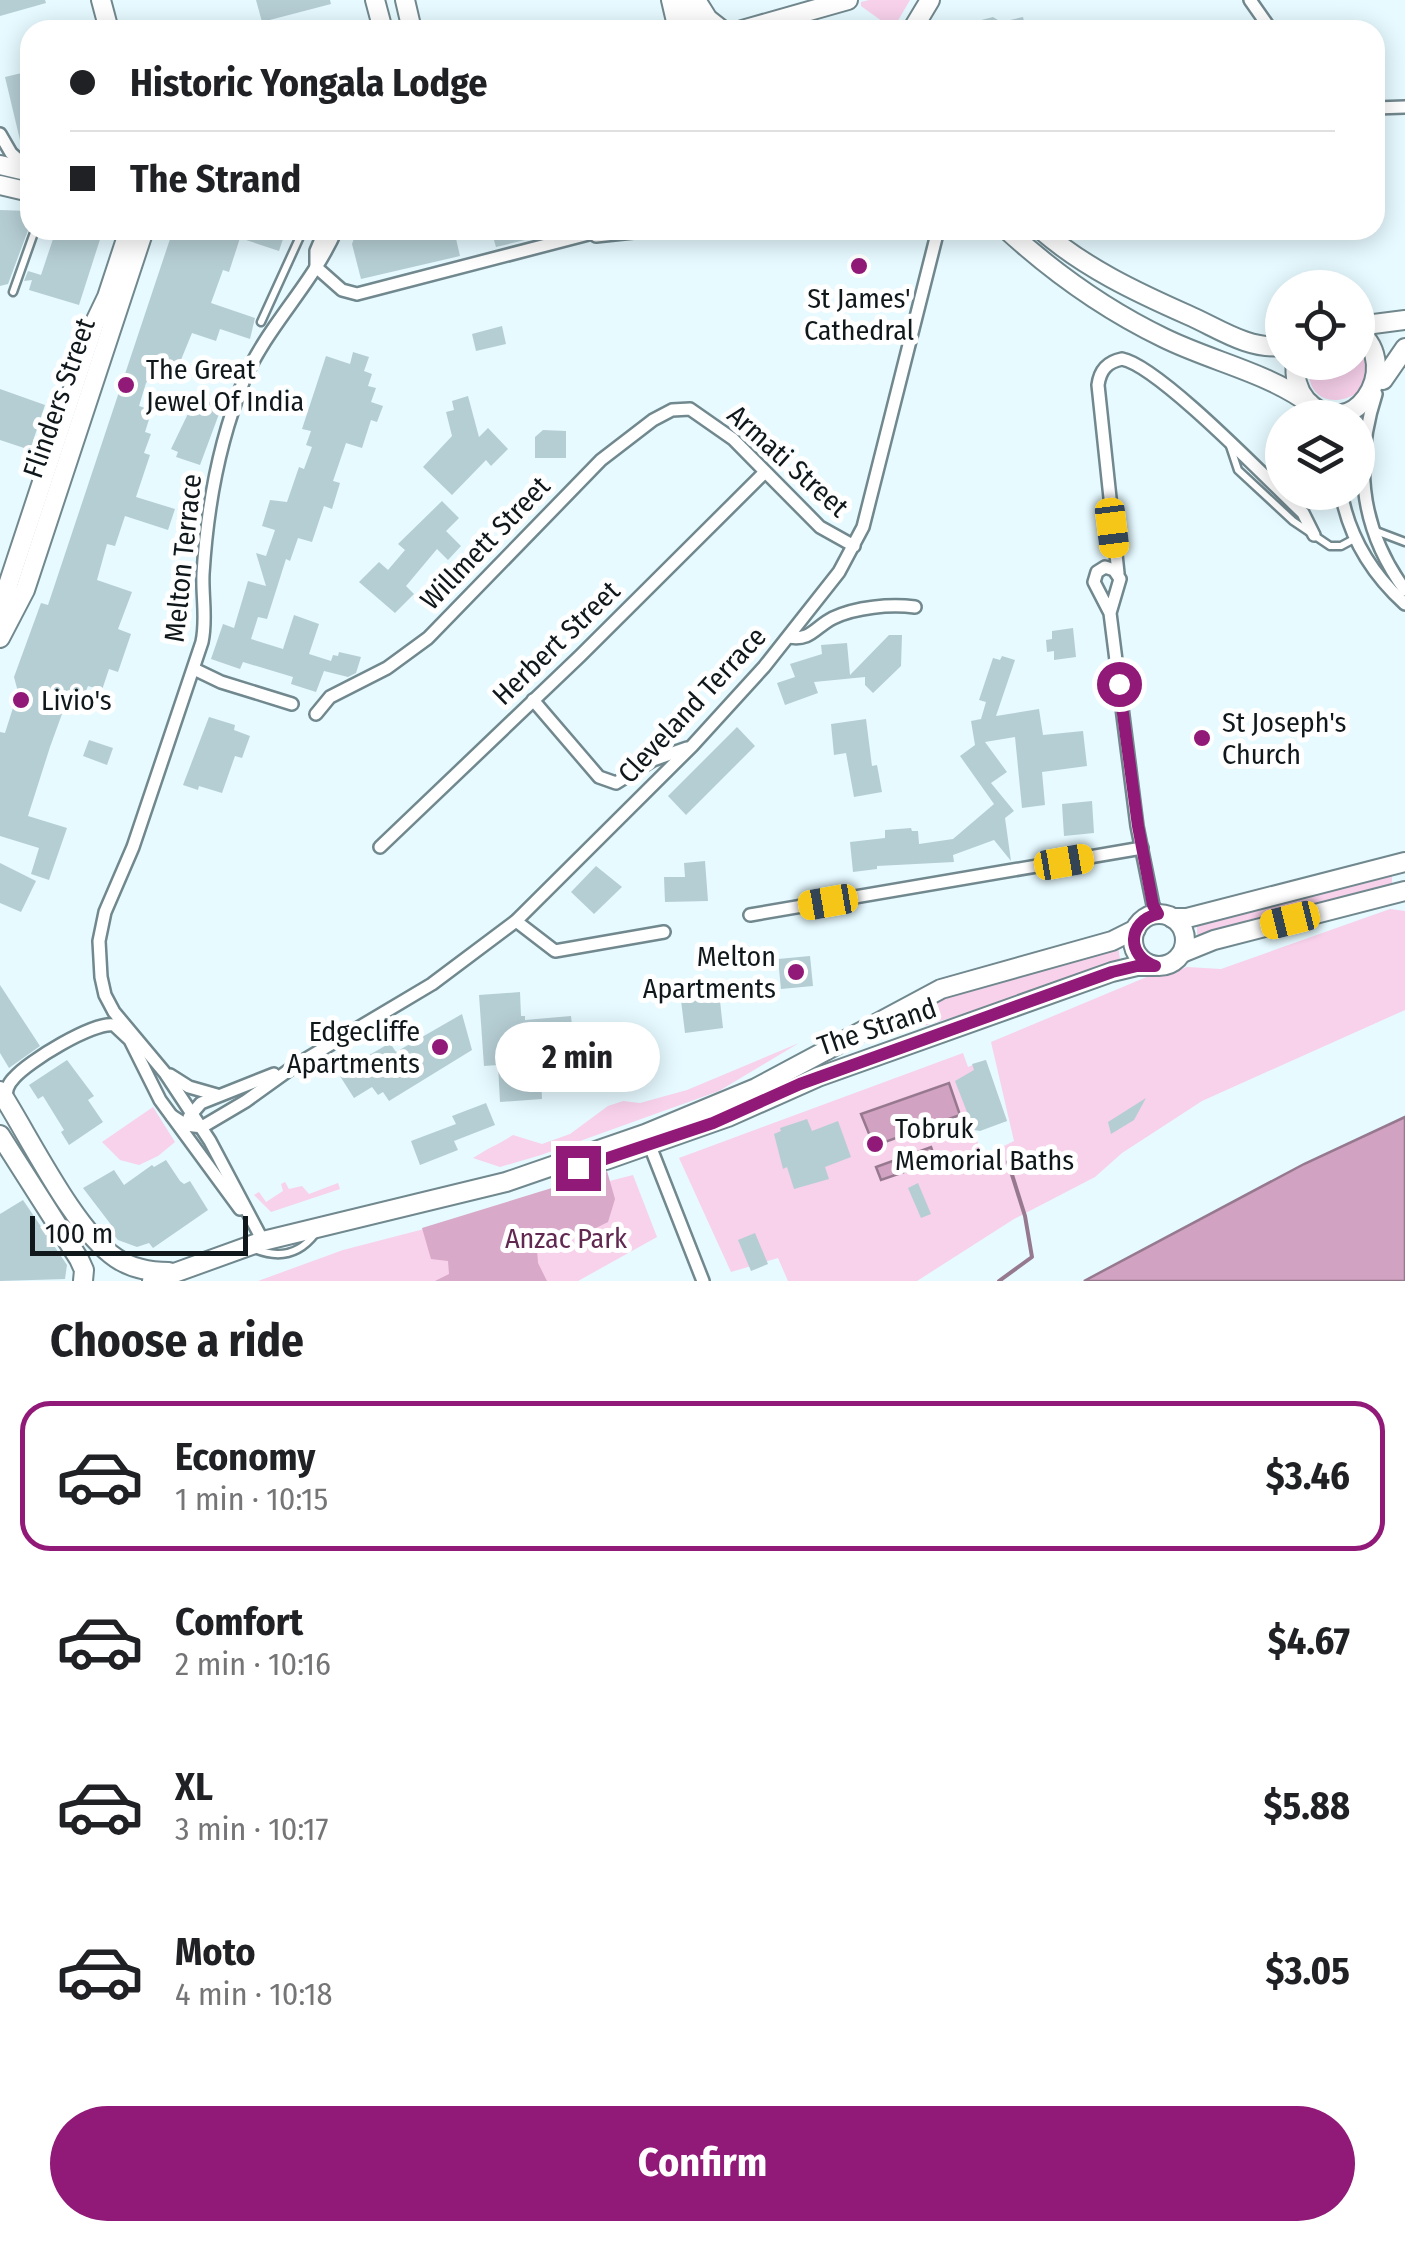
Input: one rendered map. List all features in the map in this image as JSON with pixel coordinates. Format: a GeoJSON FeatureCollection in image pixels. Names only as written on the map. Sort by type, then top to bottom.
{"type":"FeatureCollection","features":[{"type":"Feature","properties":{"kind":"street"},"geometry":{"type":"LineString","coordinates":[[779,20],[848,0]]}},
{"type":"Feature","properties":{"kind":"street"},"geometry":{"type":"LineString","coordinates":[[0,134],[20,161]]}},
{"type":"Feature","properties":{"kind":"street","name":"Flinders Street"},"geometry":{"type":"LineString","coordinates":[[0,628],[14,567],[126,240]]}},
{"type":"Feature","properties":{"kind":"street","name":"Flinders Street"},"geometry":{"type":"LineString","coordinates":[[0,638],[24,590],[141,240]]}},
{"type":"Feature","properties":{"kind":"street","name":"Melton Terrace"},"geometry":{"type":"LineString","coordinates":[[316,267],[321,240]]}},
{"type":"Feature","properties":{"kind":"street","name":"Melton Terrace"},"geometry":{"type":"LineString","coordinates":[[95,1026],[102,1016],[100,941],[105,912],[133,846],[204,631],[206,533],[220,458],[245,379],[331,240]]}},
{"type":"Feature","properties":{"kind":"street"},"geometry":{"type":"LineString","coordinates":[[316,267],[331,283],[356,294],[568,240]]}},
{"type":"Feature","properties":{"kind":"street","name":"Cleveland Terrace"},"geometry":{"type":"LineString","coordinates":[[202,1127],[296,1065],[432,984],[516,921],[692,746],[789,637],[839,572],[866,518],[937,240]]}},
{"type":"Feature","properties":{"kind":"street"},"geometry":{"type":"LineString","coordinates":[[1019,240],[1079,288],[1134,322],[1166,339],[1281,385],[1304,400]]}},
{"type":"Feature","properties":{"kind":"street"},"geometry":{"type":"LineString","coordinates":[[1055,240],[1148,299],[1242,340],[1265,346]]}},
{"type":"Feature","properties":{"kind":"street"},"geometry":{"type":"LineString","coordinates":[[1375,325],[1405,320]]}},
{"type":"Feature","properties":{"kind":"street"},"geometry":{"type":"LineString","coordinates":[[1375,347],[1382,372],[1375,400]]}},
{"type":"Feature","properties":{"kind":"street"},"geometry":{"type":"LineString","coordinates":[[1367,400],[1405,348]]}},
{"type":"Feature","properties":{"kind":"street"},"geometry":{"type":"LineString","coordinates":[[1110,613],[1119,582],[1101,427],[1100,374],[1111,362],[1126,359],[1170,388],[1303,513],[1314,535]]}},
{"type":"Feature","properties":{"kind":"street","name":"Armati Street"},"geometry":{"type":"LineString","coordinates":[[690,409],[733,439],[820,527],[854,546]]}},
{"type":"Feature","properties":{"kind":"street","name":"Willmett Street"},"geometry":{"type":"LineString","coordinates":[[316,714],[330,697],[388,668],[428,638],[601,460],[662,414],[690,409]]}},
{"type":"Feature","properties":{"kind":"street","name":"Herbert Street"},"geometry":{"type":"LineString","coordinates":[[380,847],[765,472]]}},
{"type":"Feature","properties":{"kind":"street"},"geometry":{"type":"LineString","coordinates":[[1346,510],[1355,538],[1375,573],[1405,604]]}},
{"type":"Feature","properties":{"kind":"street"},"geometry":{"type":"LineString","coordinates":[[1355,538],[1365,510]]}},
{"type":"Feature","properties":{"kind":"street"},"geometry":{"type":"LineString","coordinates":[[1367,510],[1382,554],[1405,590]]}},
{"type":"Feature","properties":{"kind":"street"},"geometry":{"type":"LineString","coordinates":[[1118,573],[1106,567],[1094,576],[1095,585],[1110,613],[1153,905],[1184,932],[1182,953]]}},
{"type":"Feature","properties":{"kind":"street"},"geometry":{"type":"LineString","coordinates":[[789,637],[809,636],[828,620],[845,614],[886,606],[915,607]]}},
{"type":"Feature","properties":{"kind":"street"},"geometry":{"type":"LineString","coordinates":[[194,669],[292,704]]}},
{"type":"Feature","properties":{"kind":"street"},"geometry":{"type":"LineString","coordinates":[[533,700],[609,784],[620,782],[653,760],[692,746]]}},
{"type":"Feature","properties":{"kind":"street"},"geometry":{"type":"LineString","coordinates":[[750,915],[1142,848]]}},
{"type":"Feature","properties":{"kind":"street"},"geometry":{"type":"LineString","coordinates":[[1405,862],[1188,918],[1165,916],[1142,921],[1136,929],[1136,952],[1155,966],[1172,963],[1182,953],[1214,940],[1405,892]]}},
{"type":"Feature","properties":{"kind":"street"},"geometry":{"type":"LineString","coordinates":[[516,921],[555,951],[664,932]]}},
{"type":"Feature","properties":{"kind":"street","name":"The Strand"},"geometry":{"type":"LineString","coordinates":[[152,1281],[322,1225],[578,1168],[648,1140],[756,1088],[950,986],[1112,941],[1136,929]]}},
{"type":"Feature","properties":{"kind":"street","name":"The Strand"},"geometry":{"type":"LineString","coordinates":[[648,1140],[728,1117],[800,1084],[1112,972],[1155,966]]}},
{"type":"Feature","properties":{"kind":"street","name":"Melton Terrace"},"geometry":{"type":"LineString","coordinates":[[102,983],[114,1012],[159,1066],[189,1119],[202,1127],[255,1244]]}},
{"type":"Feature","properties":{"kind":"street"},"geometry":{"type":"LineString","coordinates":[[892,1014],[883,1025],[888,1038],[913,1044]]}},
{"type":"Feature","properties":{"kind":"street"},"geometry":{"type":"LineString","coordinates":[[173,1272],[132,1266],[97,1242],[3,1096],[18,1073],[95,1026],[110,1024],[123,1031],[140,1055],[154,1090],[255,1244]]}},
{"type":"Feature","properties":{"kind":"street","name":"Cleveland Terrace"},"geometry":{"type":"LineString","coordinates":[[189,1119],[202,1103],[296,1065]]}},
{"type":"Feature","properties":{"kind":"street"},"geometry":{"type":"LineString","coordinates":[[159,1066],[189,1087],[221,1095]]}},
{"type":"Feature","properties":{"kind":"street"},"geometry":{"type":"LineString","coordinates":[[172,1116],[189,1119],[191,1142]]}},
{"type":"Feature","properties":{"kind":"street"},"geometry":{"type":"LineString","coordinates":[[0,1135],[78,1259],[84,1270],[83,1281]]}},
{"type":"Feature","properties":{"kind":"street"},"geometry":{"type":"LineString","coordinates":[[648,1140],[703,1281]]}},
{"type":"Feature","properties":{"kind":"lane"},"geometry":{"type":"LineString","coordinates":[[13,292],[31,240]]}},
{"type":"Feature","properties":{"kind":"lane"},"geometry":{"type":"LineString","coordinates":[[260,322],[297,240]]}},
{"type":"Feature","properties":{"kind":"lane"},"geometry":{"type":"LineString","coordinates":[[1230,444],[1238,470],[1290,519],[1335,547],[1355,538]]}},
{"type":"Feature","properties":{"kind":"lane"},"geometry":{"type":"LineString","coordinates":[[1370,521],[1382,535],[1405,542]]}},
{"type":"Feature","properties":{"kind":"green space"},"geometry":{"type":"Polygon","coordinates":[[[910,0],[898,20],[880,20],[861,2],[910,0]]]}},
{"type":"Feature","properties":{"kind":"green space"},"geometry":{"type":"Polygon","coordinates":[[[1311,380],[1367,380],[1348,397],[1334,400],[1320,396],[1311,380]]]}},
{"type":"Feature","properties":{"kind":"green space"},"geometry":{"type":"Polygon","coordinates":[[[1392,873],[1392,886],[1201,937],[1197,934],[1197,923],[1392,873]]]}},
{"type":"Feature","properties":{"kind":"green space"},"geometry":{"type":"Polygon","coordinates":[[[1390,909],[1405,911],[1405,1010],[1202,1101],[1122,1153],[1095,1177],[1014,1219],[917,1281],[788,1281],[778,1258],[731,1272],[679,1158],[963,1053],[968,1067],[985,1060],[1007,1121],[974,1130],[982,1157],[1014,1141],[991,1042],[1149,976],[1187,967],[1221,969],[1390,909]]]}},
{"type":"Feature","properties":{"kind":"green space"},"geometry":{"type":"Polygon","coordinates":[[[1118,945],[1120,960],[1020,997],[897,1034],[892,1032],[891,1023],[946,994],[1118,945]]]}},
{"type":"Feature","properties":{"kind":"green space"},"geometry":{"type":"Polygon","coordinates":[[[799,1043],[719,1091],[541,1155],[500,1167],[473,1158],[513,1135],[542,1144],[570,1134],[608,1106],[623,1101],[640,1103],[687,1090],[799,1043]]]}},
{"type":"Feature","properties":{"kind":"green space"},"geometry":{"type":"Polygon","coordinates":[[[153,1107],[175,1142],[139,1165],[120,1160],[102,1142],[153,1107]]]}},
{"type":"Feature","properties":{"kind":"green space","name":"Anzac Park"},"geometry":{"type":"Polygon","coordinates":[[[633,1175],[657,1237],[578,1281],[258,1281],[343,1250],[633,1175]]]}},
{"type":"Feature","properties":{"kind":"green space"},"geometry":{"type":"Polygon","coordinates":[[[285,1182],[289,1189],[302,1186],[309,1194],[338,1183],[340,1189],[271,1212],[254,1195],[259,1192],[266,1202],[283,1191],[281,1184],[285,1182]]]}},
{"type":"Feature","properties":{"kind":"shaded area"},"geometry":{"type":"Polygon","coordinates":[[[949,1083],[960,1115],[874,1146],[861,1114],[949,1083]]]}},
{"type":"Feature","properties":{"kind":"shaded area"},"geometry":{"type":"Polygon","coordinates":[[[1405,1117],[1405,1281],[1084,1281],[1304,1164],[1405,1117]]]}},
{"type":"Feature","properties":{"kind":"shaded area"},"geometry":{"type":"Polygon","coordinates":[[[931,1147],[936,1161],[881,1180],[876,1167],[931,1147]]]}},
{"type":"Feature","properties":{"kind":"shaded area"},"geometry":{"type":"Polygon","coordinates":[[[607,1171],[615,1199],[608,1222],[586,1233],[536,1237],[538,1263],[547,1281],[435,1281],[449,1274],[448,1261],[431,1259],[422,1228],[607,1171]]]}},
{"type":"Feature","properties":{"kind":"building"},"geometry":{"type":"Polygon","coordinates":[[[0,0],[45,0],[46,3],[0,16],[0,0]]]}},
{"type":"Feature","properties":{"kind":"building"},"geometry":{"type":"Polygon","coordinates":[[[256,0],[330,0],[331,4],[261,20],[256,0]]]}},
{"type":"Feature","properties":{"kind":"building"},"geometry":{"type":"Polygon","coordinates":[[[20,73],[20,140],[5,77],[20,73]]]}},
{"type":"Feature","properties":{"kind":"building"},"geometry":{"type":"Polygon","coordinates":[[[0,210],[20,211],[20,240],[24,240],[8,284],[0,286],[0,210]]]}},
{"type":"Feature","properties":{"kind":"building"},"geometry":{"type":"Polygon","coordinates":[[[53,240],[100,240],[79,305],[29,290],[32,280],[24,281],[28,271],[41,275],[53,240]]]}},
{"type":"Feature","properties":{"kind":"building"},"geometry":{"type":"Polygon","coordinates":[[[170,240],[239,240],[229,272],[223,270],[211,303],[255,318],[250,339],[220,329],[216,341],[192,333],[176,372],[170,370],[166,382],[151,377],[139,406],[152,410],[145,432],[151,434],[144,453],[150,455],[136,497],[175,509],[168,530],[125,516],[115,546],[107,544],[97,580],[132,592],[118,629],[131,634],[118,672],[109,669],[102,690],[88,686],[85,693],[79,691],[74,706],[66,703],[50,747],[28,816],[67,828],[49,880],[31,874],[39,848],[0,836],[0,732],[5,733],[18,692],[14,677],[41,603],[48,605],[170,240]]]}},
{"type":"Feature","properties":{"kind":"building"},"geometry":{"type":"Polygon","coordinates":[[[246,240],[283,240],[279,251],[246,240]]]}},
{"type":"Feature","properties":{"kind":"building"},"geometry":{"type":"Polygon","coordinates":[[[353,240],[456,240],[460,256],[361,279],[353,240]]]}},
{"type":"Feature","properties":{"kind":"building"},"geometry":{"type":"Polygon","coordinates":[[[494,240],[525,240],[496,247],[494,240]]]}},
{"type":"Feature","properties":{"kind":"building"},"geometry":{"type":"Polygon","coordinates":[[[502,326],[506,344],[476,351],[472,334],[502,326]]]}},
{"type":"Feature","properties":{"kind":"building"},"geometry":{"type":"Polygon","coordinates":[[[353,352],[369,357],[364,371],[372,374],[368,386],[376,388],[371,402],[383,406],[377,422],[371,420],[362,448],[346,443],[333,481],[340,483],[332,509],[324,506],[312,542],[298,538],[290,561],[286,559],[267,619],[258,617],[251,639],[283,649],[294,615],[319,624],[309,654],[331,661],[339,652],[361,657],[356,673],[348,677],[324,671],[316,692],[291,684],[293,677],[243,662],[240,669],[211,659],[223,624],[234,628],[248,581],[266,586],[256,553],[266,556],[275,530],[262,526],[270,500],[287,502],[299,467],[304,469],[312,447],[306,445],[311,431],[302,429],[326,356],[350,364],[353,352]]]}},
{"type":"Feature","properties":{"kind":"building"},"geometry":{"type":"Polygon","coordinates":[[[0,389],[45,405],[30,450],[0,440],[0,389]]]}},
{"type":"Feature","properties":{"kind":"building"},"geometry":{"type":"Polygon","coordinates":[[[468,396],[479,437],[488,428],[508,449],[491,466],[486,460],[452,495],[423,467],[452,436],[446,412],[454,410],[452,401],[468,396]]]}},
{"type":"Feature","properties":{"kind":"building"},"geometry":{"type":"Polygon","coordinates":[[[196,397],[222,406],[200,465],[176,457],[178,452],[171,449],[196,397]]]}},
{"type":"Feature","properties":{"kind":"building"},"geometry":{"type":"Polygon","coordinates":[[[543,430],[566,431],[566,458],[535,458],[535,437],[543,430]]]}},
{"type":"Feature","properties":{"kind":"building"},"geometry":{"type":"Polygon","coordinates":[[[442,501],[459,518],[446,531],[461,546],[448,560],[437,549],[406,586],[414,594],[395,613],[359,582],[379,562],[388,570],[405,550],[398,544],[442,501]]]}},
{"type":"Feature","properties":{"kind":"building"},"geometry":{"type":"Polygon","coordinates":[[[1073,628],[1076,657],[1054,660],[1054,651],[1047,652],[1046,640],[1052,639],[1052,631],[1073,628]]]}},
{"type":"Feature","properties":{"kind":"building"},"geometry":{"type":"Polygon","coordinates":[[[889,635],[902,635],[901,666],[873,693],[865,685],[865,677],[814,682],[818,693],[785,705],[777,683],[795,677],[790,664],[822,654],[821,645],[847,643],[850,675],[889,635]]]}},
{"type":"Feature","properties":{"kind":"building"},"geometry":{"type":"Polygon","coordinates":[[[1002,656],[1015,660],[996,716],[1039,709],[1043,735],[1083,731],[1087,766],[1042,772],[1045,805],[1022,808],[1015,737],[985,742],[1007,772],[991,783],[1014,811],[1005,818],[1011,861],[994,840],[953,855],[954,862],[877,866],[853,872],[850,842],[885,838],[885,830],[911,828],[918,831],[919,844],[953,839],[994,804],[960,756],[975,745],[971,721],[981,719],[986,702],[979,700],[993,658],[1000,660],[1002,656]]]}},
{"type":"Feature","properties":{"kind":"building"},"geometry":{"type":"Polygon","coordinates":[[[209,717],[235,725],[234,730],[250,736],[242,758],[235,756],[222,793],[183,785],[209,717]]]}},
{"type":"Feature","properties":{"kind":"building"},"geometry":{"type":"Polygon","coordinates":[[[866,719],[872,766],[877,765],[882,792],[854,797],[846,753],[834,755],[831,724],[866,719]]]}},
{"type":"Feature","properties":{"kind":"building"},"geometry":{"type":"Polygon","coordinates":[[[737,727],[755,746],[686,815],[668,796],[737,727]]]}},
{"type":"Feature","properties":{"kind":"building"},"geometry":{"type":"Polygon","coordinates":[[[89,740],[113,748],[107,765],[83,756],[89,740]]]}},
{"type":"Feature","properties":{"kind":"building"},"geometry":{"type":"Polygon","coordinates":[[[1092,801],[1094,833],[1064,836],[1062,804],[1092,801]]]}},
{"type":"Feature","properties":{"kind":"building"},"geometry":{"type":"Polygon","coordinates":[[[705,861],[708,901],[665,902],[664,877],[685,877],[684,863],[705,861]]]}},
{"type":"Feature","properties":{"kind":"building"},"geometry":{"type":"Polygon","coordinates":[[[0,863],[36,881],[21,912],[0,903],[0,863]]]}},
{"type":"Feature","properties":{"kind":"building"},"geometry":{"type":"Polygon","coordinates":[[[596,866],[622,887],[594,914],[571,892],[596,866]]]}},
{"type":"Feature","properties":{"kind":"building","name":"Melton Apartments"},"geometry":{"type":"Polygon","coordinates":[[[810,956],[813,986],[781,989],[778,959],[810,956]]]}},
{"type":"Feature","properties":{"kind":"building"},"geometry":{"type":"Polygon","coordinates":[[[0,985],[40,1046],[9,1068],[0,1053],[0,985]]]}},
{"type":"Feature","properties":{"kind":"building"},"geometry":{"type":"Polygon","coordinates":[[[698,989],[699,995],[719,992],[723,1028],[685,1033],[680,992],[698,989]]]}},
{"type":"Feature","properties":{"kind":"building"},"geometry":{"type":"Polygon","coordinates":[[[520,992],[521,1016],[525,1020],[571,1016],[577,1076],[541,1079],[542,1099],[500,1102],[498,1065],[484,1066],[479,995],[520,992]]]}},
{"type":"Feature","properties":{"kind":"building"},"geometry":{"type":"Polygon","coordinates":[[[462,1014],[472,1050],[389,1101],[383,1092],[378,1095],[372,1087],[354,1098],[338,1073],[390,1043],[396,1052],[462,1014]]]}},
{"type":"Feature","properties":{"kind":"building"},"geometry":{"type":"Polygon","coordinates":[[[67,1060],[94,1096],[88,1100],[103,1122],[69,1145],[43,1096],[38,1099],[29,1085],[67,1060]]]}},
{"type":"Feature","properties":{"kind":"building"},"geometry":{"type":"Polygon","coordinates":[[[986,1060],[1007,1121],[980,1131],[974,1130],[955,1081],[974,1070],[972,1064],[986,1060]]]}},
{"type":"Feature","properties":{"kind":"building"},"geometry":{"type":"Polygon","coordinates":[[[1146,1098],[1134,1120],[1111,1134],[1108,1122],[1146,1098]]]}},
{"type":"Feature","properties":{"kind":"building"},"geometry":{"type":"Polygon","coordinates":[[[486,1103],[495,1125],[454,1141],[458,1150],[420,1165],[411,1141],[456,1124],[452,1116],[486,1103]]]}},
{"type":"Feature","properties":{"kind":"building"},"geometry":{"type":"Polygon","coordinates":[[[807,1119],[812,1131],[838,1121],[851,1157],[825,1167],[829,1179],[794,1189],[787,1167],[783,1169],[774,1134],[807,1119]]]}},
{"type":"Feature","properties":{"kind":"building"},"geometry":{"type":"Polygon","coordinates":[[[166,1160],[180,1181],[190,1181],[208,1210],[153,1248],[149,1243],[137,1247],[118,1240],[83,1188],[114,1170],[124,1185],[166,1160]]]}},
{"type":"Feature","properties":{"kind":"building"},"geometry":{"type":"Polygon","coordinates":[[[918,1183],[931,1214],[921,1218],[908,1188],[918,1183]]]}},
{"type":"Feature","properties":{"kind":"building"},"geometry":{"type":"Polygon","coordinates":[[[23,1200],[67,1265],[65,1279],[0,1281],[0,1214],[23,1200]]]}},
{"type":"Feature","properties":{"kind":"building"},"geometry":{"type":"Polygon","coordinates":[[[755,1233],[768,1264],[751,1271],[738,1240],[755,1233]]]}},
{"type":"Feature","properties":{"kind":"waterway"},"geometry":{"type":"LineString","coordinates":[[999,1281],[1032,1257],[1025,1216],[1008,1162]]}},
{"type":"Feature","properties":{"kind":"place","name":"St James' Cathedral"},"geometry":{"type":"Point","coordinates":[859,266]}},
{"type":"Feature","properties":{"kind":"place","name":"The Great Jewel Of India"},"geometry":{"type":"Point","coordinates":[126,385]}},
{"type":"Feature","properties":{"kind":"place","name":"Livio's"},"geometry":{"type":"Point","coordinates":[21,700]}},
{"type":"Feature","properties":{"kind":"place","name":"St Joseph's Church"},"geometry":{"type":"Point","coordinates":[1202,738]}},
{"type":"Feature","properties":{"kind":"place","name":"Melton Apartments"},"geometry":{"type":"Point","coordinates":[796,972]}},
{"type":"Feature","properties":{"kind":"place","name":"Edgecliffe Apartments"},"geometry":{"type":"Point","coordinates":[440,1047]}},
{"type":"Feature","properties":{"kind":"place","name":"Tobruk Memorial Baths"},"geometry":{"type":"Point","coordinates":[875,1144]}},
{"type":"Feature","properties":{"kind":"route"},"geometry":{"type":"LineString","coordinates":[[578,1168],[713,1123],[800,1084],[1112,972],[1155,966],[1140,958],[1133,944],[1136,928],[1158,914],[1138,826],[1119,684]]}}]}
